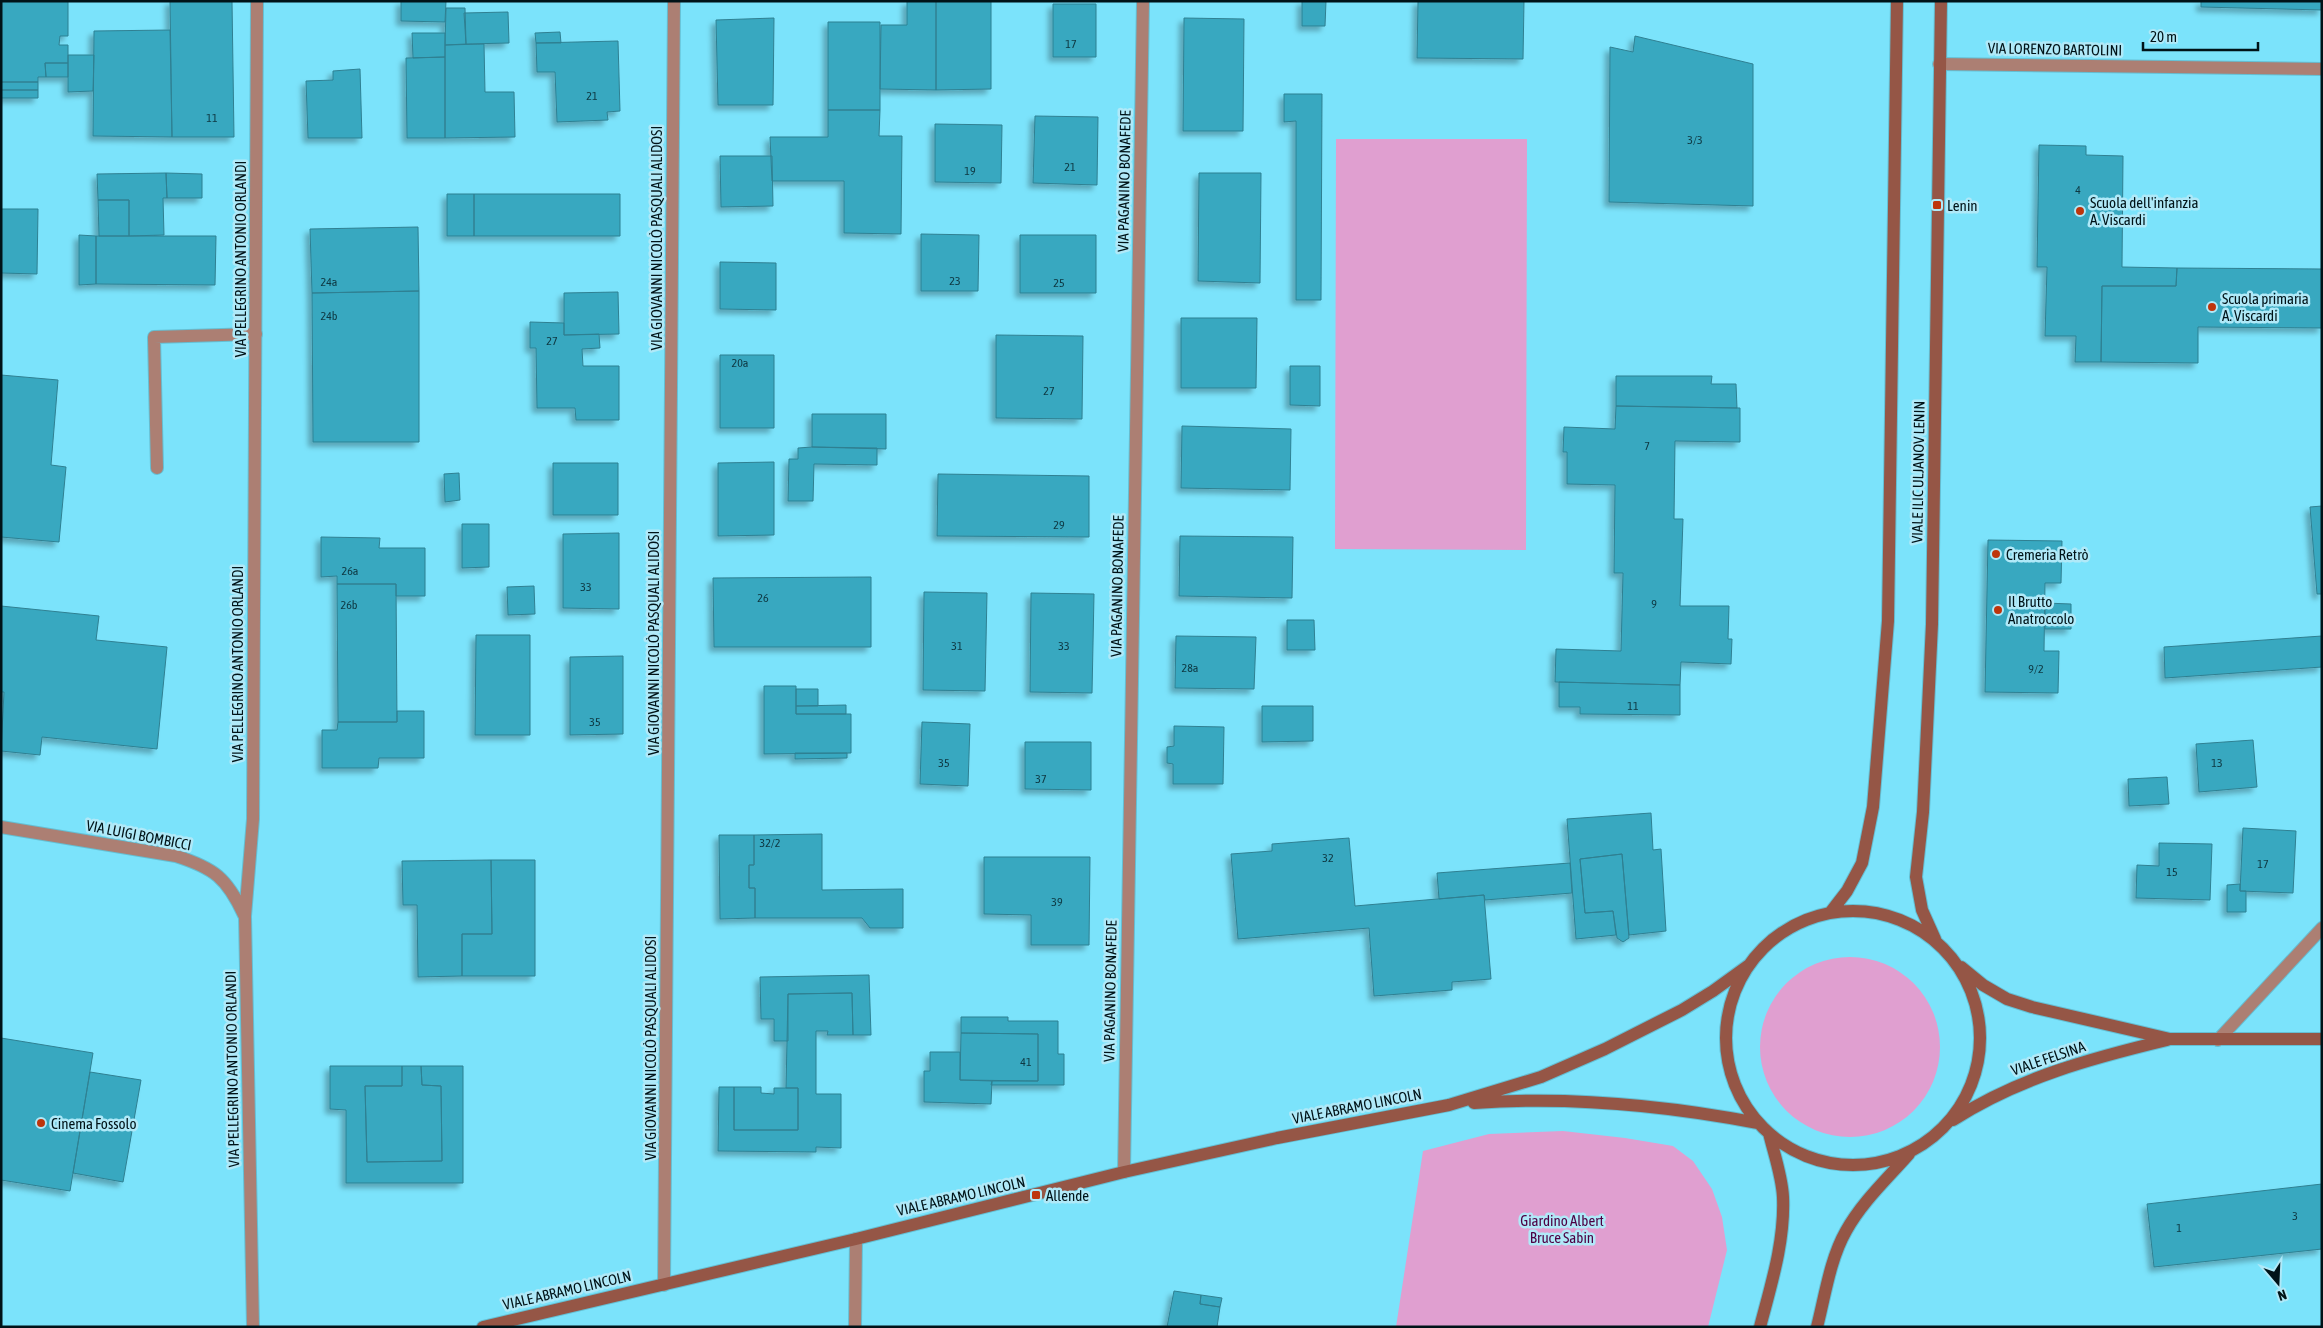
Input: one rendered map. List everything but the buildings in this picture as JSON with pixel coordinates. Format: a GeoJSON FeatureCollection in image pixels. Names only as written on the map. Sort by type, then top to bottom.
{"type":"FeatureCollection","features":[{"type":"Feature","properties":{"kind":"main road","name":"VIALE ILIC ULJANOV LENIN"},"geometry":{"type":"LineString","coordinates":[[1830,913],[1847,891],[1862,863],[1872,807],[1888,621],[1897,1]]}},
{"type":"Feature","properties":{"kind":"main road","name":"VIALE ILIC ULJANOV LENIN"},"geometry":{"type":"LineString","coordinates":[[1935,939],[1922,910],[1916,877],[1922,812],[1932,624],[1941,1]]}},
{"type":"Feature","properties":{"kind":"main road"},"geometry":{"type":"LineString","coordinates":[[1817,1327],[1835,1261],[1845,1233],[1862,1205],[1913,1151],[1944,1125],[1969,1088],[1976,1068],[1980,1043],[1979,1019],[1973,995],[1958,964],[1935,939],[1889,916],[1853,910],[1830,913],[1797,924],[1778,934],[1748,964],[1736,986],[1728,1011],[1725,1035],[1728,1061],[1734,1085],[1744,1104],[1758,1123],[1769,1133],[1792,1149],[1809,1156],[1845,1164],[1888,1160],[1913,1151]]}},
{"type":"Feature","properties":{"kind":"main road","name":"VIALE ABRAMO LINCOLN"},"geometry":{"type":"LineString","coordinates":[[1449,1105],[1541,1077],[1605,1049],[1682,1010],[1713,991],[1748,964]]}},
{"type":"Feature","properties":{"kind":"main road","name":"VIALE FELSINA"},"geometry":{"type":"LineString","coordinates":[[1958,964],[1983,985],[2007,999],[2032,1007],[2170,1039],[2322,1039]]}},
{"type":"Feature","properties":{"kind":"main road","name":"VIALE FELSINA"},"geometry":{"type":"LineString","coordinates":[[1944,1125],[1981,1102],[2026,1081],[2106,1054],[2170,1039]]}},
{"type":"Feature","properties":{"kind":"main road","name":"VIALE ABRAMO LINCOLN"},"geometry":{"type":"LineString","coordinates":[[483,1327],[856,1239],[1124,1172],[1276,1138],[1449,1105],[1522,1099],[1555,1099],[1686,1110],[1758,1123]]}},
{"type":"Feature","properties":{"kind":"main road"},"geometry":{"type":"LineString","coordinates":[[1760,1327],[1772,1282],[1783,1224],[1783,1196],[1769,1133]]}},
{"type":"Feature","properties":{"kind":"street","name":"VIA PELLEGRINO ANTONIO ORLANDI"},"geometry":{"type":"LineString","coordinates":[[253,1327],[245,916],[253,819],[257,1]]}},
{"type":"Feature","properties":{"kind":"street","name":"VIA GIOVANNI NICOLÒ PASQUALI ALIDOSI"},"geometry":{"type":"LineString","coordinates":[[664,1285],[674,1]]}},
{"type":"Feature","properties":{"kind":"street","name":"VIA PAGANINO BONAFEDE"},"geometry":{"type":"LineString","coordinates":[[1124,1172],[1143,1]]}},
{"type":"Feature","properties":{"kind":"street","name":"VIA LORENZO BARTOLINI"},"geometry":{"type":"LineString","coordinates":[[1939,64],[2322,69]]}},
{"type":"Feature","properties":{"kind":"street"},"geometry":{"type":"LineString","coordinates":[[157,468],[154,337],[256,334]]}},
{"type":"Feature","properties":{"kind":"street","name":"VIA LUIGI BOMBICCI"},"geometry":{"type":"LineString","coordinates":[[1,827],[176,856],[200,864],[221,876],[234,894],[245,916]]}},
{"type":"Feature","properties":{"kind":"street"},"geometry":{"type":"LineString","coordinates":[[2218,1040],[2322,928]]}},
{"type":"Feature","properties":{"kind":"street"},"geometry":{"type":"LineString","coordinates":[[855,1327],[856,1239]]}},
{"type":"Feature","properties":{"kind":"green space"},"geometry":{"type":"Polygon","coordinates":[[[1336,139],[1527,139],[1526,550],[1335,549],[1336,139]]]}},
{"type":"Feature","properties":{"kind":"green space"},"geometry":{"type":"Polygon","coordinates":[[[1841,957],[1859,957],[1885,963],[1914,983],[1934,1012],[1939,1029],[1939,1065],[1934,1082],[1914,1111],[1885,1131],[1868,1136],[1841,1137],[1824,1134],[1807,1127],[1780,1104],[1770,1090],[1763,1073],[1760,1056],[1760,1038],[1763,1021],[1770,1004],[1793,977],[1807,967],[1824,960],[1841,957]]]}},
{"type":"Feature","properties":{"kind":"green space","name":"Giardino Albert Bruce Sabin"},"geometry":{"type":"Polygon","coordinates":[[[1563,1131],[1673,1146],[1693,1161],[1712,1189],[1722,1217],[1727,1250],[1708,1327],[1396,1327],[1423,1151],[1489,1134],[1563,1131]]]}},
{"type":"Feature","properties":{"kind":"place","name":"Lenin"},"geometry":{"type":"Point","coordinates":[1937,205]}},
{"type":"Feature","properties":{"kind":"place","name":"Scuola dell'infanzia A. Viscardi"},"geometry":{"type":"Point","coordinates":[2080,211]}},
{"type":"Feature","properties":{"kind":"place","name":"Scuola primaria A. Viscardi"},"geometry":{"type":"Point","coordinates":[2212,307]}},
{"type":"Feature","properties":{"kind":"place","name":"Cremeria Retrò"},"geometry":{"type":"Point","coordinates":[1996,554]}},
{"type":"Feature","properties":{"kind":"place","name":"Il Brutto Anatroccolo"},"geometry":{"type":"Point","coordinates":[1998,610]}},
{"type":"Feature","properties":{"kind":"place","name":"Cinema Fossolo"},"geometry":{"type":"Point","coordinates":[41,1123]}},
{"type":"Feature","properties":{"kind":"place","name":"Allende"},"geometry":{"type":"Point","coordinates":[1036,1195]}}]}
